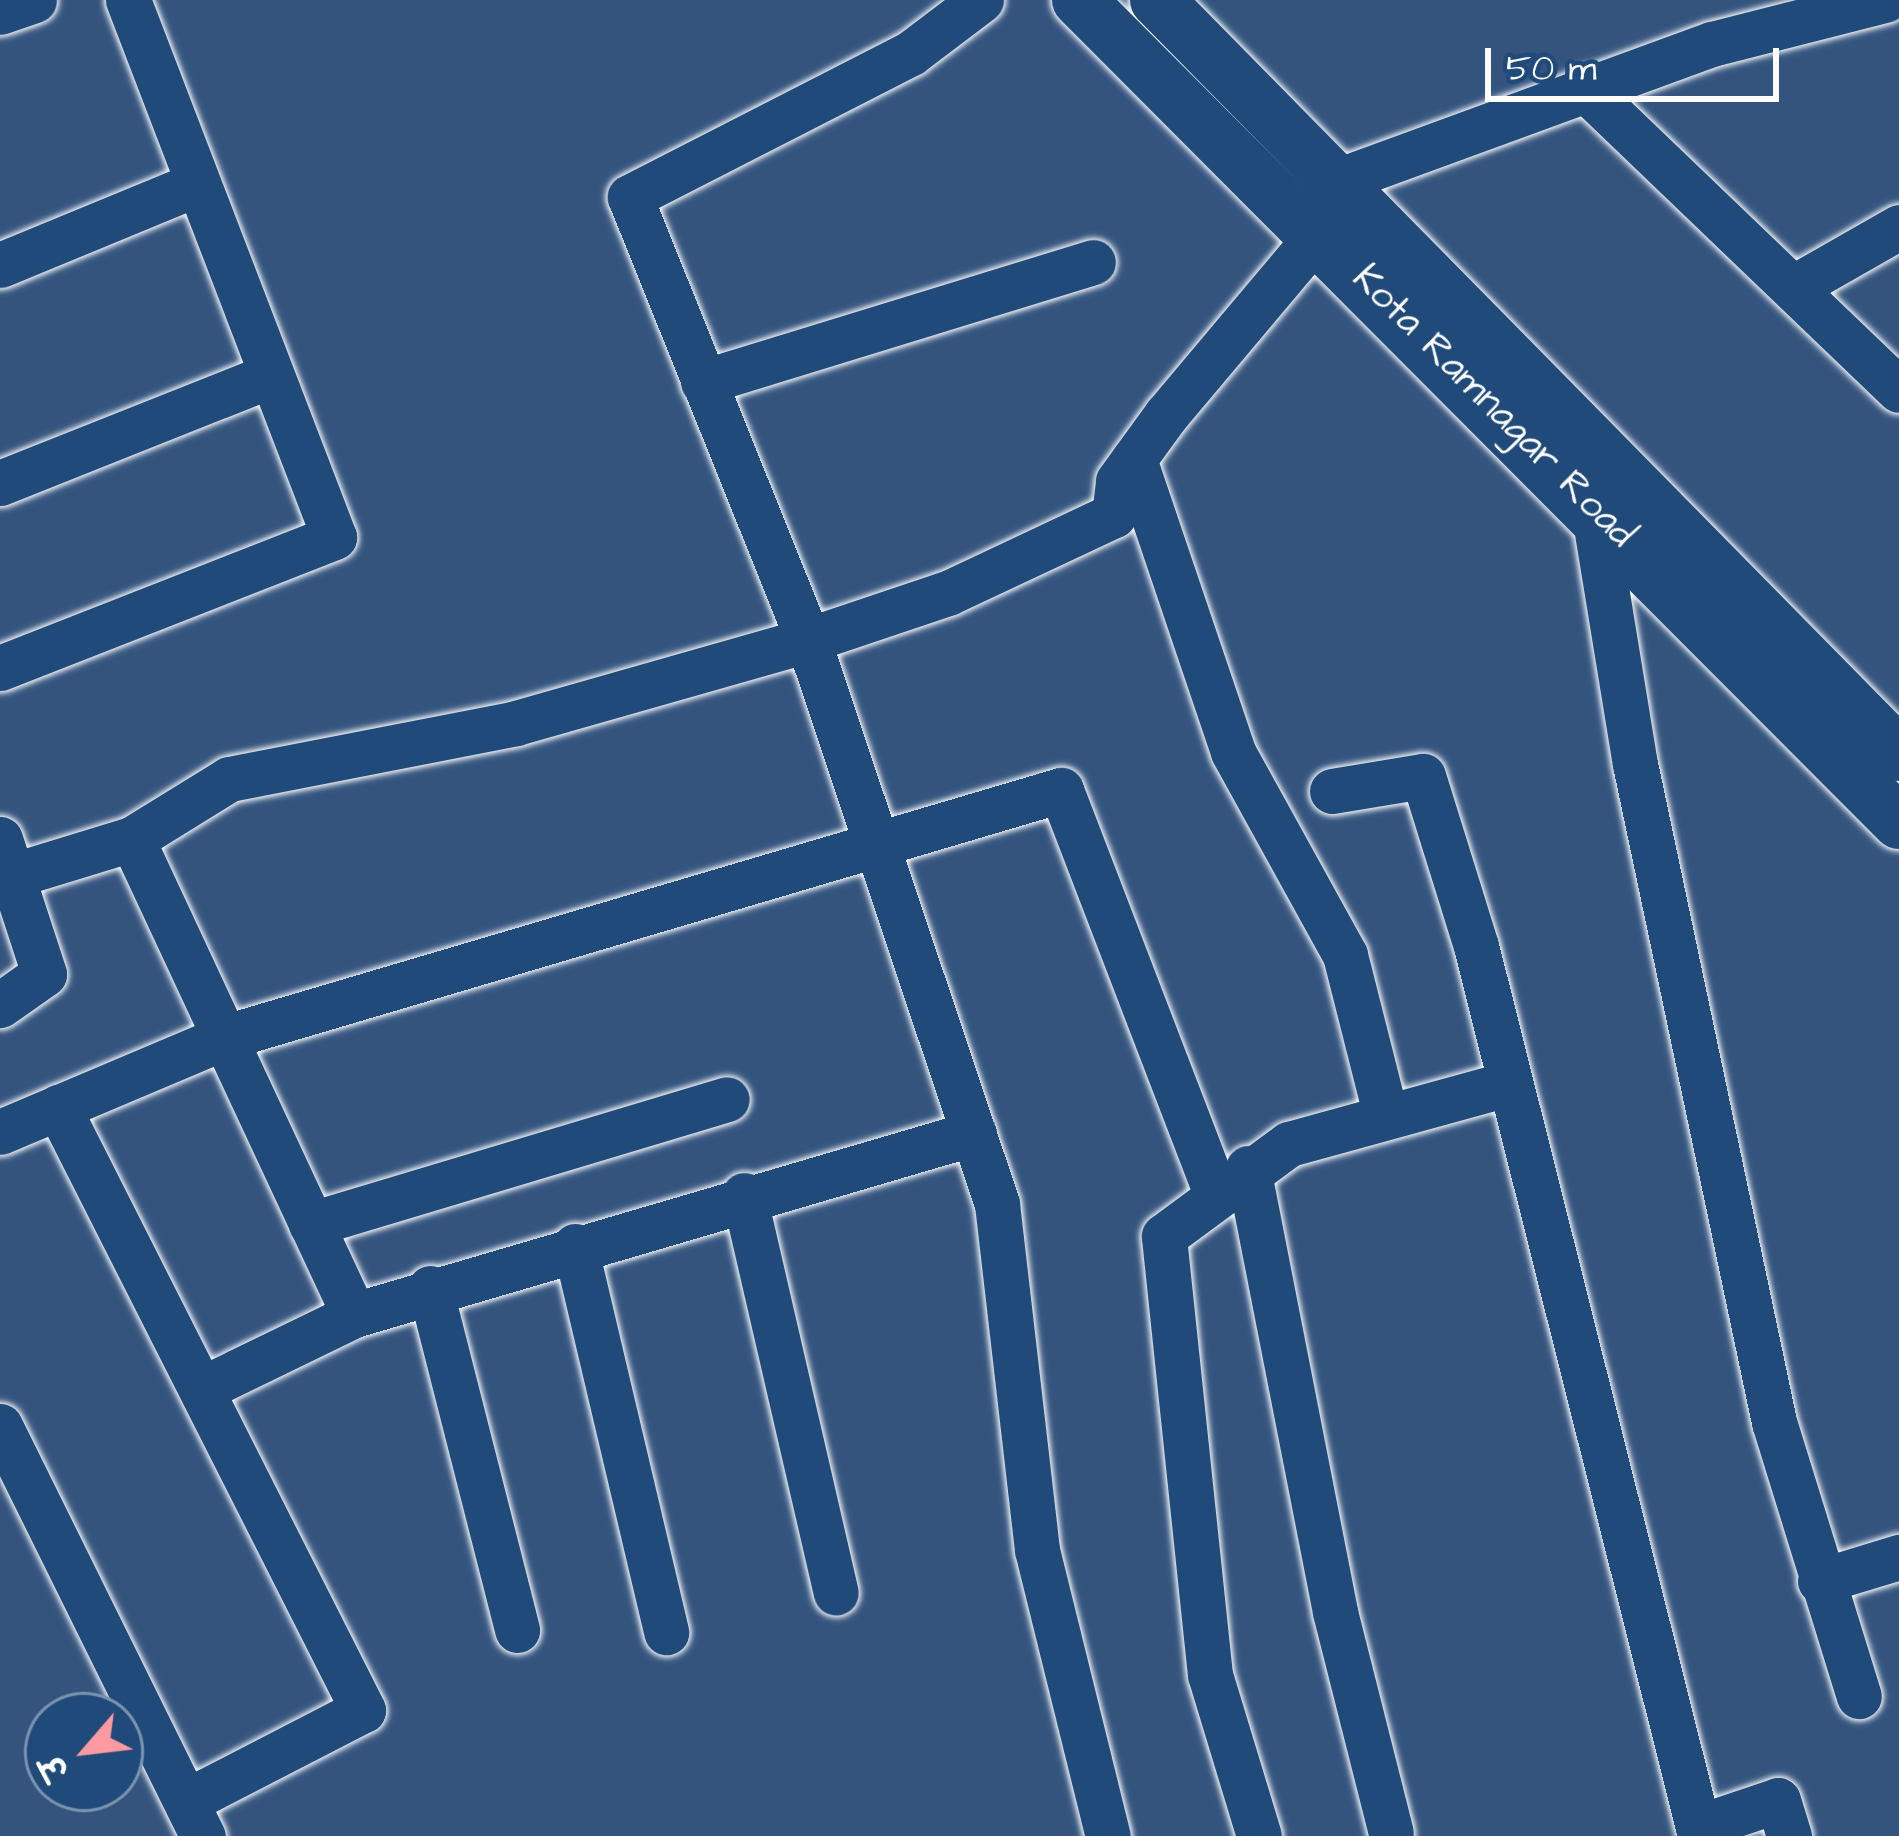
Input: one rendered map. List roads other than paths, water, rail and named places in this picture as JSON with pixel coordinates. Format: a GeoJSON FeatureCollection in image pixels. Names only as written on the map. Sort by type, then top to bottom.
{"type":"FeatureCollection","features":[{"type":"Feature","properties":{"kind":"street"},"geometry":{"type":"LineString","coordinates":[[0,12],[34,0]]}},
{"type":"Feature","properties":{"kind":"street"},"geometry":{"type":"LineString","coordinates":[[0,668],[334,537],[128,0]]}},
{"type":"Feature","properties":{"kind":"street"},"geometry":{"type":"LineString","coordinates":[[981,0],[911,53],[630,197],[808,640],[870,845],[997,1204],[1028,1398],[1037,1550],[1108,1836]]}},
{"type":"Feature","properties":{"kind":"street","name":"Kota Ramnagar Road"},"geometry":{"type":"LineString","coordinates":[[1079,0],[1319,232],[1899,822]]}},
{"type":"Feature","properties":{"kind":"street"},"geometry":{"type":"LineString","coordinates":[[0,1005],[44,974],[7,857],[132,839],[229,778],[516,723],[610,687],[808,640],[948,593],[1114,515],[1134,459],[1319,232],[1347,186],[1584,88],[1885,0]]}},
{"type":"Feature","properties":{"kind":"street"},"geometry":{"type":"LineString","coordinates":[[1173,3],[1899,754]]}},
{"type":"Feature","properties":{"kind":"street"},"geometry":{"type":"LineString","coordinates":[[1584,88],[1899,390]]}},
{"type":"Feature","properties":{"kind":"street"},"geometry":{"type":"LineString","coordinates":[[0,266],[197,184]]}},
{"type":"Feature","properties":{"kind":"street"},"geometry":{"type":"LineString","coordinates":[[1794,287],[1899,227]]}},
{"type":"Feature","properties":{"kind":"street"},"geometry":{"type":"LineString","coordinates":[[703,382],[1093,262]]}},
{"type":"Feature","properties":{"kind":"street"},"geometry":{"type":"LineString","coordinates":[[0,483],[271,375]]}},
{"type":"Feature","properties":{"kind":"street"},"geometry":{"type":"LineString","coordinates":[[1134,459],[1233,752],[1346,956],[1385,1113]]}},
{"type":"Feature","properties":{"kind":"street"},"geometry":{"type":"LineString","coordinates":[[1593,508],[1635,764],[1774,1422],[1859,1696]]}},
{"type":"Feature","properties":{"kind":"street"},"geometry":{"type":"LineString","coordinates":[[1332,791],[1423,776],[1510,1083],[1698,1827],[1778,1800],[1789,1836]]}},
{"type":"Feature","properties":{"kind":"street"},"geometry":{"type":"LineString","coordinates":[[0,1132],[222,1038],[1060,790],[1232,1181],[1391,1833]]}},
{"type":"Feature","properties":{"kind":"street"},"geometry":{"type":"LineString","coordinates":[[132,839],[354,1315]]}},
{"type":"Feature","properties":{"kind":"street"},"geometry":{"type":"LineString","coordinates":[[1259,1836],[1210,1675],[1164,1236],[1232,1181],[1385,1113],[1510,1083]]}},
{"type":"Feature","properties":{"kind":"street"},"geometry":{"type":"LineString","coordinates":[[311,1224],[727,1099]]}},
{"type":"Feature","properties":{"kind":"street"},"geometry":{"type":"LineString","coordinates":[[0,1426],[195,1819],[363,1710],[206,1387],[58,1107]]}},
{"type":"Feature","properties":{"kind":"street"},"geometry":{"type":"LineString","coordinates":[[206,1387],[354,1315],[430,1288],[974,1133]]}},
{"type":"Feature","properties":{"kind":"street"},"geometry":{"type":"LineString","coordinates":[[744,1195],[836,1593]]}},
{"type":"Feature","properties":{"kind":"street"},"geometry":{"type":"LineString","coordinates":[[575,1246],[666,1632]]}},
{"type":"Feature","properties":{"kind":"street"},"geometry":{"type":"LineString","coordinates":[[430,1288],[517,1630]]}},
{"type":"Feature","properties":{"kind":"street"},"geometry":{"type":"LineString","coordinates":[[1820,1581],[1899,1558]]}}]}
